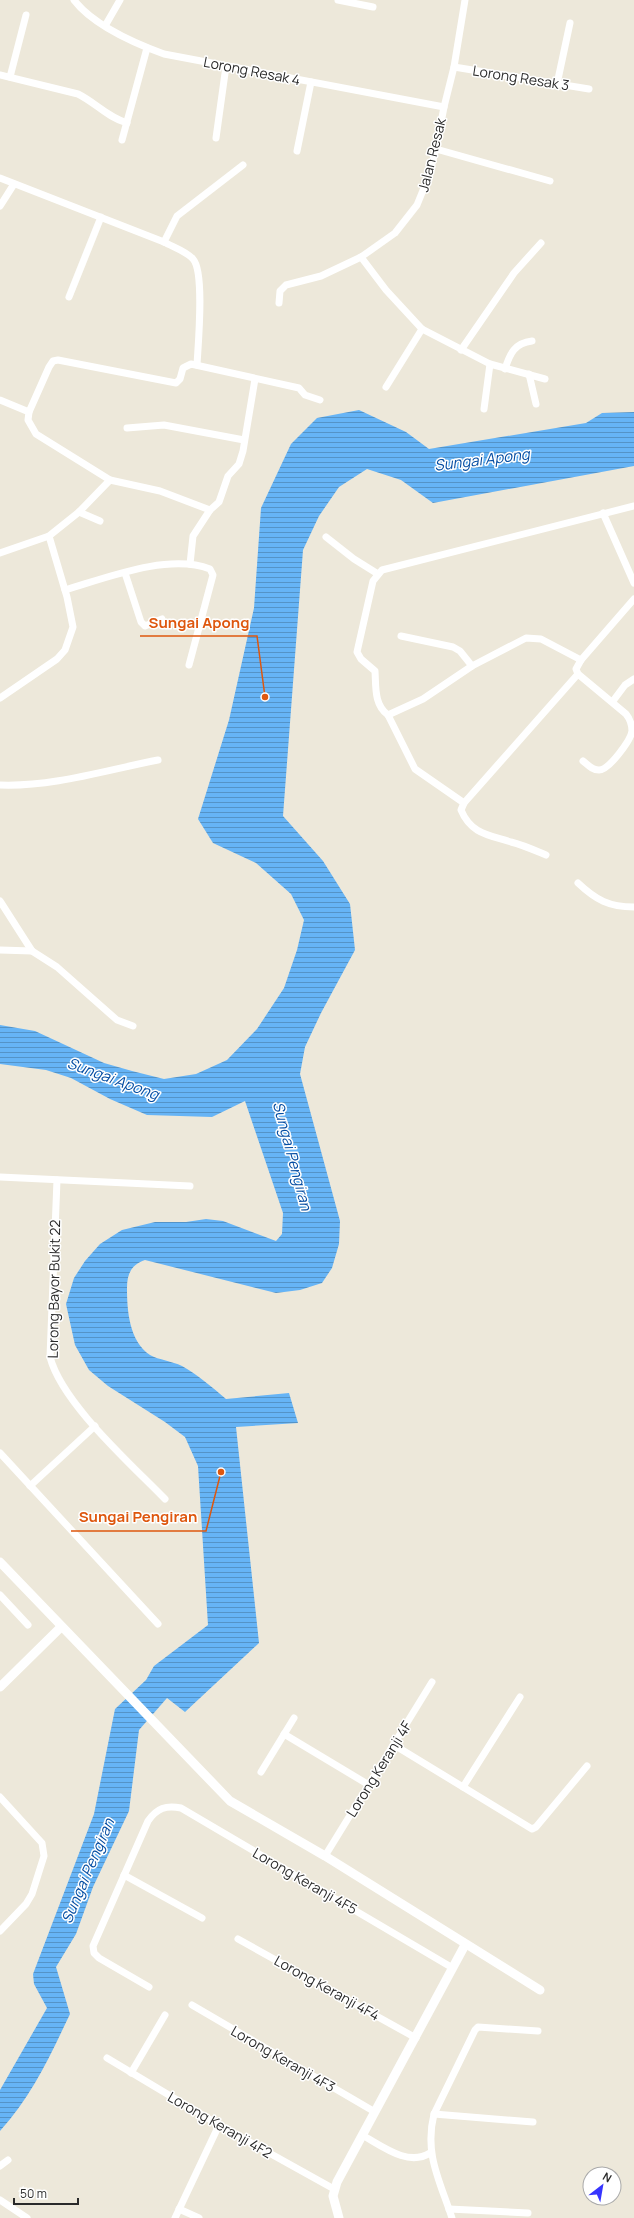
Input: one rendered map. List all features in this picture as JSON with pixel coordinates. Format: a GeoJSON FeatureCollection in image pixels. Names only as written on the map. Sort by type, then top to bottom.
{"type":"FeatureCollection","features":[{"type":"Feature","properties":{"kind":"street","name":"Lorong Resak 4"},"geometry":{"type":"LineString","coordinates":[[74,0],[80,8],[105,26],[147,48],[164,54],[444,107]]}},
{"type":"Feature","properties":{"kind":"street"},"geometry":{"type":"LineString","coordinates":[[105,26],[120,0]]}},
{"type":"Feature","properties":{"kind":"street"},"geometry":{"type":"LineString","coordinates":[[338,0],[373,7]]}},
{"type":"Feature","properties":{"kind":"street","name":"Jalan Resak"},"geometry":{"type":"LineString","coordinates":[[279,303],[280,291],[286,285],[321,276],[361,257],[396,233],[406,221],[423,193],[436,149],[454,67],[465,0]]}},
{"type":"Feature","properties":{"kind":"street"},"geometry":{"type":"LineString","coordinates":[[10,76],[26,15]]}},
{"type":"Feature","properties":{"kind":"street"},"geometry":{"type":"LineString","coordinates":[[557,84],[570,23]]}},
{"type":"Feature","properties":{"kind":"street"},"geometry":{"type":"LineString","coordinates":[[122,140],[147,48]]}},
{"type":"Feature","properties":{"kind":"street"},"geometry":{"type":"LineString","coordinates":[[216,138],[226,66]]}},
{"type":"Feature","properties":{"kind":"street","name":"Lorong Resak 3"},"geometry":{"type":"LineString","coordinates":[[454,67],[589,89]]}},
{"type":"Feature","properties":{"kind":"street"},"geometry":{"type":"LineString","coordinates":[[0,74],[78,94],[110,117],[127,123]]}},
{"type":"Feature","properties":{"kind":"street"},"geometry":{"type":"LineString","coordinates":[[297,151],[311,82]]}},
{"type":"Feature","properties":{"kind":"street"},"geometry":{"type":"LineString","coordinates":[[436,149],[550,181]]}},
{"type":"Feature","properties":{"kind":"street"},"geometry":{"type":"LineString","coordinates":[[164,242],[177,216],[243,165]]}},
{"type":"Feature","properties":{"kind":"street"},"geometry":{"type":"LineString","coordinates":[[0,178],[164,242],[189,254],[197,266],[200,288],[198,365]]}},
{"type":"Feature","properties":{"kind":"street"},"geometry":{"type":"LineString","coordinates":[[0,206],[14,184]]}},
{"type":"Feature","properties":{"kind":"street"},"geometry":{"type":"LineString","coordinates":[[69,297],[101,217]]}},
{"type":"Feature","properties":{"kind":"street"},"geometry":{"type":"LineString","coordinates":[[461,350],[514,273],[541,243]]}},
{"type":"Feature","properties":{"kind":"street"},"geometry":{"type":"LineString","coordinates":[[361,257],[386,290],[422,329],[490,364],[545,379]]}},
{"type":"Feature","properties":{"kind":"street"},"geometry":{"type":"LineString","coordinates":[[386,387],[422,329]]}},
{"type":"Feature","properties":{"kind":"street"},"geometry":{"type":"LineString","coordinates":[[505,369],[509,355],[516,346],[532,341]]}},
{"type":"Feature","properties":{"kind":"street"},"geometry":{"type":"LineString","coordinates":[[210,510],[160,492],[110,480],[36,434],[28,420],[29,412],[53,361],[101,368],[176,383],[180,379],[184,366],[198,365],[254,379],[299,388],[305,395],[320,400]]}},
{"type":"Feature","properties":{"kind":"street"},"geometry":{"type":"LineString","coordinates":[[484,409],[490,364]]}},
{"type":"Feature","properties":{"kind":"street"},"geometry":{"type":"LineString","coordinates":[[530,374],[536,404]]}},
{"type":"Feature","properties":{"kind":"street"},"geometry":{"type":"LineString","coordinates":[[190,564],[193,536],[210,510],[219,502],[228,476],[239,464],[254,379]]}},
{"type":"Feature","properties":{"kind":"street"},"geometry":{"type":"LineString","coordinates":[[0,400],[29,412]]}},
{"type":"Feature","properties":{"kind":"street"},"geometry":{"type":"LineString","coordinates":[[127,428],[164,425],[244,440]]}},
{"type":"Feature","properties":{"kind":"street"},"geometry":{"type":"LineString","coordinates":[[0,553],[48,536],[79,512],[110,480]]}},
{"type":"Feature","properties":{"kind":"street"},"geometry":{"type":"LineString","coordinates":[[464,803],[415,769],[388,716],[382,711],[378,701],[375,671],[361,659],[357,652],[373,581],[382,570],[634,506]]}},
{"type":"Feature","properties":{"kind":"street"},"geometry":{"type":"LineString","coordinates":[[79,512],[100,521]]}},
{"type":"Feature","properties":{"kind":"street"},"geometry":{"type":"LineString","coordinates":[[603,513],[634,584]]}},
{"type":"Feature","properties":{"kind":"street"},"geometry":{"type":"LineString","coordinates":[[0,698],[52,664],[65,650],[73,627],[65,590],[48,536]]}},
{"type":"Feature","properties":{"kind":"street"},"geometry":{"type":"LineString","coordinates":[[326,537],[354,559],[378,574]]}},
{"type":"Feature","properties":{"kind":"street"},"geometry":{"type":"LineString","coordinates":[[65,590],[150,567],[190,564],[210,569],[213,575],[189,665]]}},
{"type":"Feature","properties":{"kind":"street"},"geometry":{"type":"LineString","coordinates":[[124,573],[141,622],[145,626],[162,619]]}},
{"type":"Feature","properties":{"kind":"street"},"geometry":{"type":"LineString","coordinates":[[583,761],[592,768],[600,770],[608,766],[632,732],[631,722],[626,714],[578,674],[576,670],[581,660],[634,598]]}},
{"type":"Feature","properties":{"kind":"street"},"geometry":{"type":"LineString","coordinates":[[401,636],[453,647],[460,651],[472,666]]}},
{"type":"Feature","properties":{"kind":"street"},"geometry":{"type":"LineString","coordinates":[[388,716],[422,699],[472,666],[526,638],[533,637],[541,639],[581,660]]}},
{"type":"Feature","properties":{"kind":"street"},"geometry":{"type":"LineString","coordinates":[[546,854],[484,834],[464,818],[461,810],[464,803],[578,674]]}},
{"type":"Feature","properties":{"kind":"street"},"geometry":{"type":"LineString","coordinates":[[612,701],[625,686],[634,679]]}},
{"type":"Feature","properties":{"kind":"street"},"geometry":{"type":"LineString","coordinates":[[0,785],[31,784],[62,780],[158,760]]}},
{"type":"Feature","properties":{"kind":"street"},"geometry":{"type":"LineString","coordinates":[[578,883],[588,892],[613,907],[634,907]]}},
{"type":"Feature","properties":{"kind":"street"},"geometry":{"type":"LineString","coordinates":[[0,901],[32,951],[57,967],[117,1020],[133,1026]]}},
{"type":"Feature","properties":{"kind":"street"},"geometry":{"type":"LineString","coordinates":[[0,950],[32,951]]}},
{"type":"Feature","properties":{"kind":"street"},"geometry":{"type":"LineString","coordinates":[[0,1177],[190,1186]]}},
{"type":"Feature","properties":{"kind":"street","name":"Lorong Bayor Bukit 22"},"geometry":{"type":"LineString","coordinates":[[57,1180],[50,1357],[54,1371],[62,1385],[95,1426],[165,1499]]}},
{"type":"Feature","properties":{"kind":"street"},"geometry":{"type":"LineString","coordinates":[[30,1486],[95,1426]]}},
{"type":"Feature","properties":{"kind":"street"},"geometry":{"type":"LineString","coordinates":[[0,1453],[158,1624]]}},
{"type":"Feature","properties":{"kind":"street"},"geometry":{"type":"LineString","coordinates":[[0,1562],[230,1801],[325,1856],[465,1945],[540,1990]]}},
{"type":"Feature","properties":{"kind":"street"},"geometry":{"type":"LineString","coordinates":[[0,1595],[28,1625]]}},
{"type":"Feature","properties":{"kind":"street"},"geometry":{"type":"LineString","coordinates":[[0,1687],[61,1627]]}},
{"type":"Feature","properties":{"kind":"street","name":"Lorong Keranji 4F"},"geometry":{"type":"LineString","coordinates":[[325,1856],[432,1682]]}},
{"type":"Feature","properties":{"kind":"street"},"geometry":{"type":"LineString","coordinates":[[463,1787],[520,1697]]}},
{"type":"Feature","properties":{"kind":"street"},"geometry":{"type":"LineString","coordinates":[[261,1772],[294,1718]]}},
{"type":"Feature","properties":{"kind":"street"},"geometry":{"type":"LineString","coordinates":[[284,1734],[369,1785]]}},
{"type":"Feature","properties":{"kind":"street"},"geometry":{"type":"LineString","coordinates":[[394,1745],[532,1829],[536,1827],[587,1766]]}},
{"type":"Feature","properties":{"kind":"street"},"geometry":{"type":"LineString","coordinates":[[0,1797],[42,1844],[44,1856],[42,1870],[32,1894],[26,1904],[0,1931]]}},
{"type":"Feature","properties":{"kind":"street","name":"Lorong Keranji 4F5"},"geometry":{"type":"LineString","coordinates":[[124,1875],[148,1820],[155,1811],[172,1806],[181,1808],[451,1967]]}},
{"type":"Feature","properties":{"kind":"street"},"geometry":{"type":"LineString","coordinates":[[149,1987],[98,1958],[94,1953],[93,1946],[124,1875],[202,1918]]}},
{"type":"Feature","properties":{"kind":"street","name":"Lorong Keranji 4F4"},"geometry":{"type":"LineString","coordinates":[[238,1939],[416,2038]]}},
{"type":"Feature","properties":{"kind":"street"},"geometry":{"type":"LineString","coordinates":[[339,2218],[334,2202],[334,2189],[416,2038],[451,1967],[465,1945]]}},
{"type":"Feature","properties":{"kind":"street","name":"Lorong Keranji 4F3"},"geometry":{"type":"LineString","coordinates":[[192,2005],[375,2112]]}},
{"type":"Feature","properties":{"kind":"street"},"geometry":{"type":"LineString","coordinates":[[132,2073],[165,2015]]}},
{"type":"Feature","properties":{"kind":"street"},"geometry":{"type":"LineString","coordinates":[[452,2218],[430,2153],[431,2129],[434,2114],[475,2030],[478,2027],[538,2031]]}},
{"type":"Feature","properties":{"kind":"street","name":"Lorong Keranji 4F2"},"geometry":{"type":"LineString","coordinates":[[107,2058],[220,2125],[334,2189]]}},
{"type":"Feature","properties":{"kind":"street"},"geometry":{"type":"LineString","coordinates":[[434,2114],[533,2122]]}},
{"type":"Feature","properties":{"kind":"street"},"geometry":{"type":"LineString","coordinates":[[175,2218],[220,2125]]}},
{"type":"Feature","properties":{"kind":"street"},"geometry":{"type":"LineString","coordinates":[[362,2136],[395,2154],[414,2158],[425,2156],[430,2153]]}},
{"type":"Feature","properties":{"kind":"street"},"geometry":{"type":"LineString","coordinates":[[0,2166],[8,2160]]}},
{"type":"Feature","properties":{"kind":"street"},"geometry":{"type":"LineString","coordinates":[[0,2200],[27,2218]]}},
{"type":"Feature","properties":{"kind":"street"},"geometry":{"type":"LineString","coordinates":[[179,2209],[199,2218]]}},
{"type":"Feature","properties":{"kind":"street"},"geometry":{"type":"LineString","coordinates":[[449,2209],[528,2213]]}},
{"type":"Feature","properties":{"kind":"water"},"geometry":{"type":"Polygon","coordinates":[[[359,410],[406,432],[429,449],[586,423],[602,413],[634,412],[634,466],[433,503],[401,480],[367,469],[339,487],[319,516],[303,550],[283,816],[323,861],[350,904],[355,950],[321,1013],[305,1047],[300,1074],[340,1221],[339,1244],[332,1268],[322,1283],[300,1290],[276,1293],[145,1260],[133,1267],[129,1274],[127,1288],[129,1315],[133,1333],[143,1349],[154,1357],[182,1366],[205,1381],[226,1399],[289,1393],[298,1423],[236,1427],[259,1643],[185,1712],[167,1698],[139,1730],[129,1811],[93,1887],[76,1934],[56,1967],[70,2014],[40,2075],[22,2104],[0,2131],[0,2090],[47,2008],[34,1984],[33,1974],[94,1814],[115,1709],[146,1680],[154,1666],[208,1625],[198,1466],[185,1437],[165,1422],[108,1386],[89,1370],[75,1345],[66,1304],[74,1278],[85,1261],[100,1244],[122,1230],[155,1222],[186,1222],[206,1219],[223,1221],[276,1241],[282,1234],[283,1213],[245,1101],[212,1117],[147,1115],[110,1099],[71,1078],[46,1070],[0,1064],[0,1025],[35,1031],[104,1063],[164,1079],[196,1074],[227,1060],[257,1029],[284,988],[297,950],[304,920],[291,894],[256,863],[213,843],[198,819],[229,720],[254,608],[261,508],[291,444],[317,418],[359,410]]]}},
{"type":"Feature","properties":{"kind":"place","name":"Sungai Apong"},"geometry":{"type":"Point","coordinates":[265,697]}},
{"type":"Feature","properties":{"kind":"place","name":"Sungai Pengiran"},"geometry":{"type":"Point","coordinates":[221,1472]}}]}
